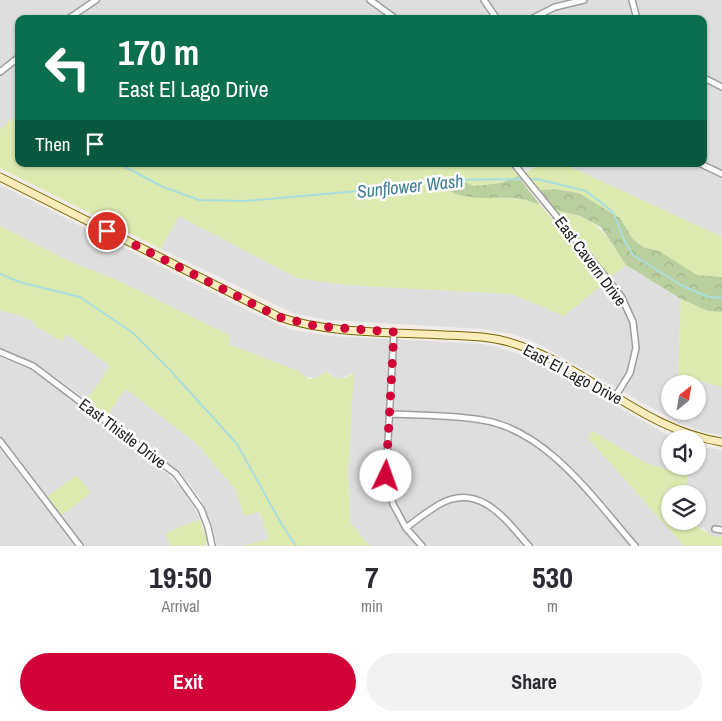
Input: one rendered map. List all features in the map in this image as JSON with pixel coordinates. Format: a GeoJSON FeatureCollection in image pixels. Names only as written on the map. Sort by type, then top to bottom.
{"type":"FeatureCollection","features":[{"type":"Feature","properties":{"kind":"street"},"geometry":{"type":"LineString","coordinates":[[74,15],[96,0]]}},
{"type":"Feature","properties":{"kind":"street"},"geometry":{"type":"LineString","coordinates":[[370,0],[391,15]]}},
{"type":"Feature","properties":{"kind":"street"},"geometry":{"type":"LineString","coordinates":[[484,0],[494,15]]}},
{"type":"Feature","properties":{"kind":"street"},"geometry":{"type":"LineString","coordinates":[[538,15],[555,7],[584,0]]}},
{"type":"Feature","properties":{"kind":"street"},"geometry":{"type":"LineString","coordinates":[[632,0],[636,15]]}},
{"type":"Feature","properties":{"kind":"street"},"geometry":{"type":"LineString","coordinates":[[0,72],[15,60]]}},
{"type":"Feature","properties":{"kind":"street"},"geometry":{"type":"LineString","coordinates":[[707,80],[722,87]]}},
{"type":"Feature","properties":{"kind":"street","name":"East Cavern Drive"},"geometry":{"type":"LineString","coordinates":[[516,167],[621,296],[633,322],[636,348],[630,373],[615,397]]}},
{"type":"Feature","properties":{"kind":"street"},"geometry":{"type":"LineString","coordinates":[[707,167],[722,174]]}},
{"type":"Feature","properties":{"kind":"street","name":"East El Lago Drive"},"geometry":{"type":"LineString","coordinates":[[0,177],[279,317],[316,326],[483,337],[514,343],[539,353],[668,427],[693,437],[722,442]]}},
{"type":"Feature","properties":{"kind":"street"},"geometry":{"type":"LineString","coordinates":[[394,332],[386,476],[393,504],[406,528],[422,546]]}},
{"type":"Feature","properties":{"kind":"street","name":"East Thistle Drive"},"geometry":{"type":"LineString","coordinates":[[0,352],[33,366],[176,474],[201,509],[208,527],[212,546]]}},
{"type":"Feature","properties":{"kind":"street"},"geometry":{"type":"LineString","coordinates":[[390,414],[483,420],[510,428],[552,453],[635,546]]}},
{"type":"Feature","properties":{"kind":"street"},"geometry":{"type":"LineString","coordinates":[[0,441],[80,546]]}},
{"type":"Feature","properties":{"kind":"street"},"geometry":{"type":"LineString","coordinates":[[406,528],[438,505],[450,500],[464,498],[483,501],[499,512],[529,546]]}},
{"type":"Feature","properties":{"kind":"street"},"geometry":{"type":"LineString","coordinates":[[715,529],[722,530]]}},
{"type":"Feature","properties":{"kind":"shaded area"},"geometry":{"type":"Polygon","coordinates":[[[0,0],[722,0],[722,237],[570,167],[707,167],[707,15],[15,15],[15,117],[0,129],[0,0]]]}},
{"type":"Feature","properties":{"kind":"shaded area"},"geometry":{"type":"Polygon","coordinates":[[[0,185],[251,312],[289,329],[331,336],[483,344],[535,360],[661,431],[661,468],[646,463],[592,431],[588,438],[661,520],[661,530],[670,530],[684,546],[370,546],[350,523],[348,472],[353,373],[340,379],[335,378],[327,371],[316,378],[303,376],[296,370],[228,344],[231,336],[117,280],[69,261],[0,226],[0,185]]]}},
{"type":"Feature","properties":{"kind":"shaded area"},"geometry":{"type":"Polygon","coordinates":[[[179,216],[297,278],[345,285],[512,294],[564,316],[626,265],[681,299],[678,375],[661,375],[661,413],[539,344],[513,334],[483,329],[326,320],[293,313],[161,249],[179,216]]]}},
{"type":"Feature","properties":{"kind":"shaded area"},"geometry":{"type":"Polygon","coordinates":[[[0,311],[16,314],[34,321],[35,326],[62,341],[67,334],[111,366],[87,400],[38,365],[0,348],[0,311]]]}},
{"type":"Feature","properties":{"kind":"shaded area"},"geometry":{"type":"Polygon","coordinates":[[[0,357],[31,370],[160,467],[185,492],[200,519],[166,533],[170,546],[0,546],[0,357]]]}},
{"type":"Feature","properties":{"kind":"shaded area"},"geometry":{"type":"Polygon","coordinates":[[[706,383],[722,387],[722,435],[680,424],[673,420],[706,420],[706,383]]]}},
{"type":"Feature","properties":{"kind":"shaded area"},"geometry":{"type":"Polygon","coordinates":[[[126,389],[196,443],[236,490],[244,516],[258,511],[270,539],[242,546],[217,546],[212,524],[201,500],[190,484],[175,468],[107,416],[126,389]]]}},
{"type":"Feature","properties":{"kind":"shaded area"},"geometry":{"type":"Polygon","coordinates":[[[706,447],[722,450],[722,536],[714,537],[709,535],[706,530],[706,485],[684,485],[688,484],[688,476],[685,475],[706,475],[706,447]]]}},
{"type":"Feature","properties":{"kind":"green space"},"geometry":{"type":"Polygon","coordinates":[[[15,117],[15,167],[510,167],[518,176],[501,183],[474,186],[451,176],[465,197],[522,199],[540,205],[605,283],[564,316],[512,294],[345,285],[297,278],[179,216],[161,249],[0,168],[0,129],[15,117]]]}},
{"type":"Feature","properties":{"kind":"green space"},"geometry":{"type":"Polygon","coordinates":[[[536,167],[570,167],[722,237],[722,277],[697,276],[659,251],[643,247],[633,239],[620,218],[579,193],[555,189],[540,190],[525,173],[536,167]]]}},
{"type":"Feature","properties":{"kind":"green space"},"geometry":{"type":"Polygon","coordinates":[[[451,176],[474,186],[501,183],[518,176],[540,205],[521,199],[481,198],[461,195],[443,187],[443,183],[451,176]]]}},
{"type":"Feature","properties":{"kind":"green space"},"geometry":{"type":"Polygon","coordinates":[[[555,189],[579,193],[620,218],[633,239],[643,247],[659,251],[697,275],[722,277],[722,312],[708,311],[681,299],[626,265],[601,227],[580,216],[556,210],[540,190],[555,189]]]}},
{"type":"Feature","properties":{"kind":"green space"},"geometry":{"type":"Polygon","coordinates":[[[556,210],[583,218],[599,228],[626,265],[611,278],[556,210]]]}},
{"type":"Feature","properties":{"kind":"green space"},"geometry":{"type":"Polygon","coordinates":[[[0,226],[69,261],[117,280],[231,336],[228,344],[296,370],[309,379],[316,378],[327,371],[339,379],[347,377],[354,372],[348,472],[350,523],[370,546],[242,546],[269,539],[259,512],[244,516],[236,490],[196,443],[126,389],[107,416],[87,400],[110,366],[67,334],[62,341],[35,326],[33,321],[16,314],[0,311],[0,226]]]}},
{"type":"Feature","properties":{"kind":"green space"},"geometry":{"type":"Polygon","coordinates":[[[681,299],[708,311],[722,312],[722,387],[706,383],[706,375],[678,375],[681,299]]]}},
{"type":"Feature","properties":{"kind":"green space"},"geometry":{"type":"Polygon","coordinates":[[[592,431],[646,463],[661,468],[661,475],[688,476],[688,484],[661,485],[661,520],[588,438],[592,431]]]}},
{"type":"Feature","properties":{"kind":"green space"},"geometry":{"type":"Polygon","coordinates":[[[77,475],[91,493],[62,515],[48,496],[77,475]]]}},
{"type":"Feature","properties":{"kind":"green space"},"geometry":{"type":"Polygon","coordinates":[[[200,519],[207,541],[205,546],[170,546],[166,533],[200,519]]]}},
{"type":"Feature","properties":{"kind":"green space"},"geometry":{"type":"Polygon","coordinates":[[[670,530],[703,530],[714,536],[722,536],[722,546],[684,546],[670,530]]]}},
{"type":"Feature","properties":{"kind":"waterway","name":"Sunflower Wash"},"geometry":{"type":"LineString","coordinates":[[126,167],[163,187],[199,200],[244,201],[382,189],[432,180],[537,179],[586,191],[613,212],[625,242],[633,255],[681,285],[708,297],[722,298]]}},
{"type":"Feature","properties":{"kind":"waterway"},"geometry":{"type":"LineString","coordinates":[[0,274],[23,283],[80,297],[133,333],[170,370],[237,444],[296,546]]}},
{"type":"Feature","properties":{"kind":"route"},"geometry":{"type":"LineString","coordinates":[[107,231],[279,317],[316,326],[394,332],[386,476]]}}]}
